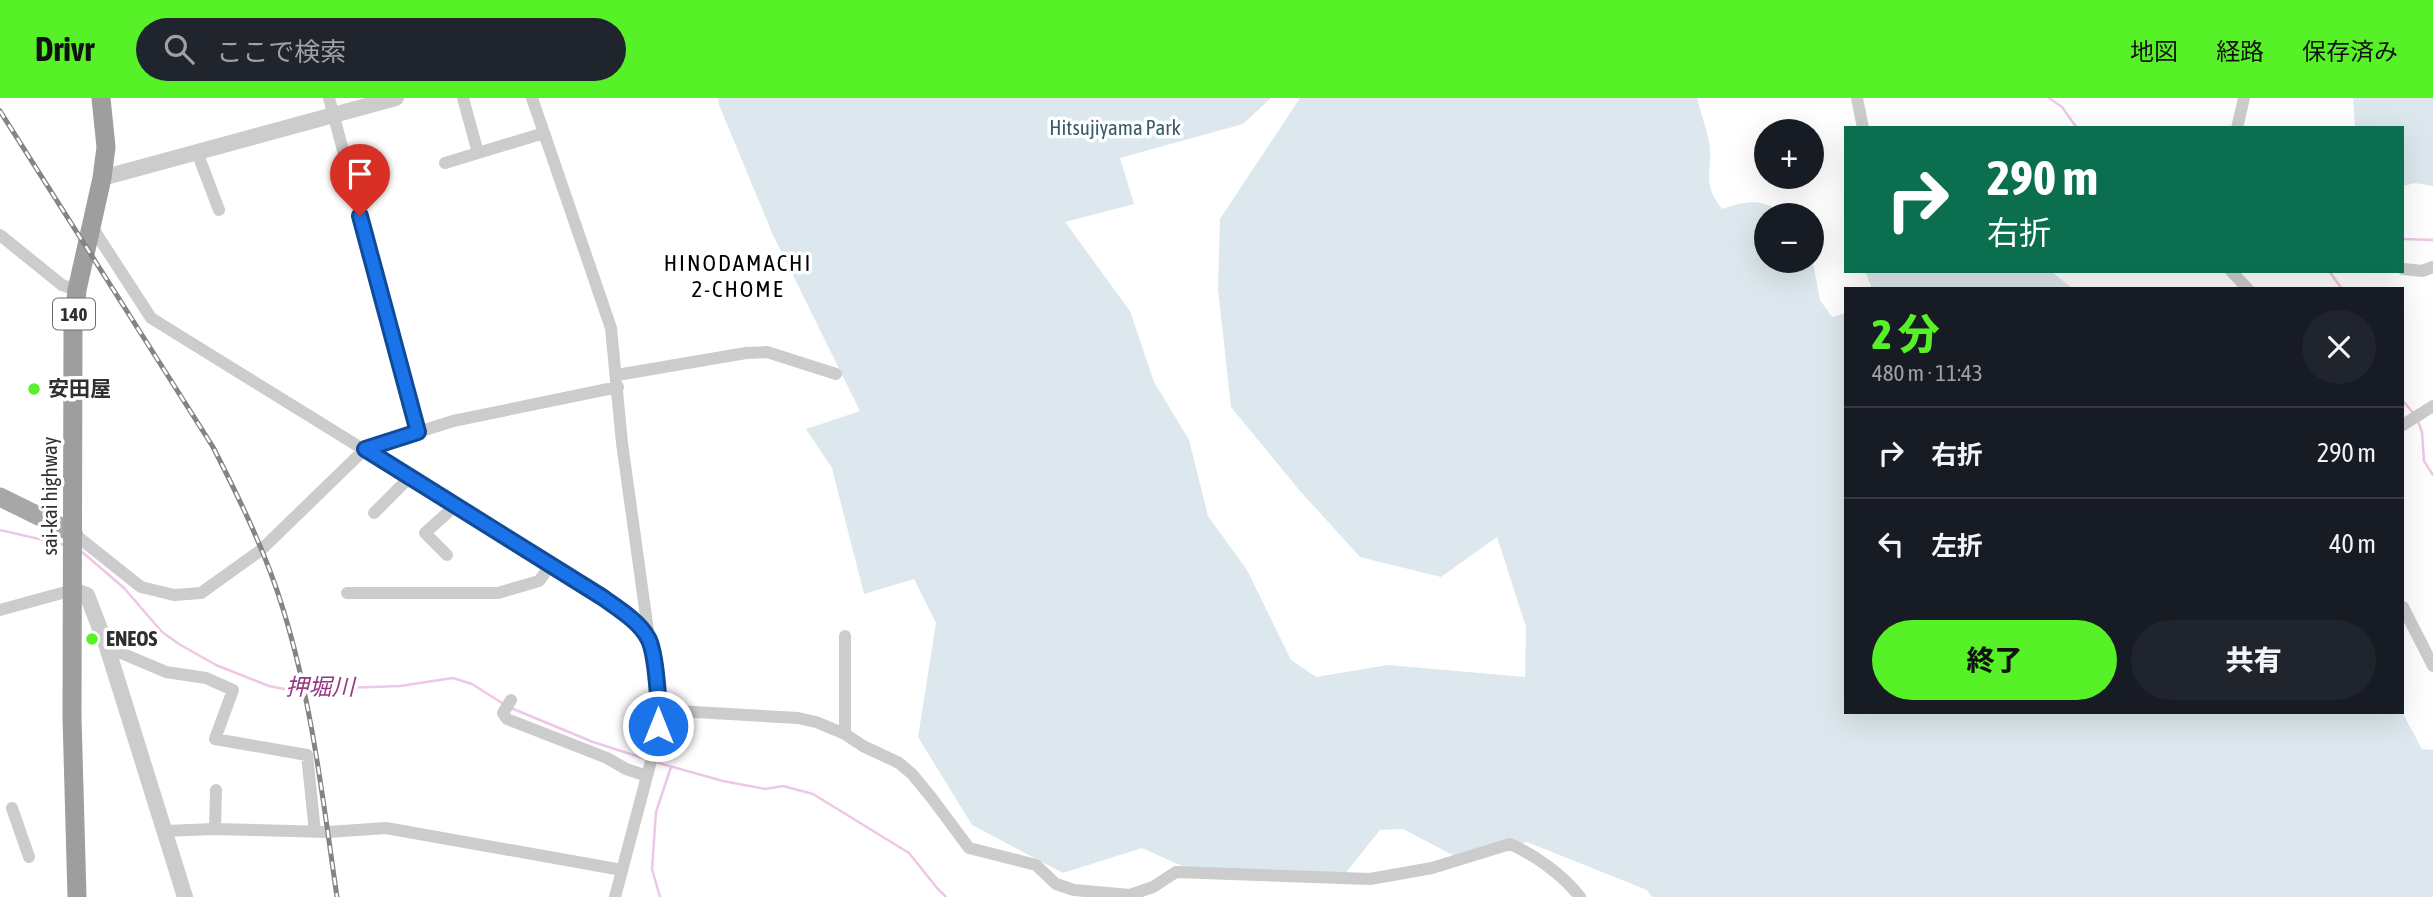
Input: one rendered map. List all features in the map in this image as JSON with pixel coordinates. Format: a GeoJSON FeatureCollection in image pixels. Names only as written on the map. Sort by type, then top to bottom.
{"type":"FeatureCollection","features":[{"type":"Feature","properties":{"kind":"highway","name":"sai-kai highway"},"geometry":{"type":"LineString","coordinates":[[77,897],[72,717],[73,330],[77,290],[102,178],[106,147],[101,98]]}},
{"type":"Feature","properties":{"kind":"main road"},"geometry":{"type":"LineString","coordinates":[[0,497],[73,539]]}},
{"type":"Feature","properties":{"kind":"street"},"geometry":{"type":"LineString","coordinates":[[328,98],[418,432]]}},
{"type":"Feature","properties":{"kind":"street"},"geometry":{"type":"LineString","coordinates":[[102,178],[396,98]]}},
{"type":"Feature","properties":{"kind":"street"},"geometry":{"type":"LineString","coordinates":[[463,98],[478,153]]}},
{"type":"Feature","properties":{"kind":"street"},"geometry":{"type":"LineString","coordinates":[[532,98],[611,328],[622,443],[660,710],[656,742],[615,897]]}},
{"type":"Feature","properties":{"kind":"street"},"geometry":{"type":"LineString","coordinates":[[1857,98],[1863,126]]}},
{"type":"Feature","properties":{"kind":"street"},"geometry":{"type":"LineString","coordinates":[[2237,126],[2244,98]]}},
{"type":"Feature","properties":{"kind":"street"},"geometry":{"type":"LineString","coordinates":[[445,163],[544,133]]}},
{"type":"Feature","properties":{"kind":"street"},"geometry":{"type":"LineString","coordinates":[[197,152],[219,210]]}},
{"type":"Feature","properties":{"kind":"street"},"geometry":{"type":"LineString","coordinates":[[92,227],[151,318],[602,597],[631,619],[649,638]]}},
{"type":"Feature","properties":{"kind":"street"},"geometry":{"type":"LineString","coordinates":[[1,237],[62,285],[77,290]]}},
{"type":"Feature","properties":{"kind":"street"},"geometry":{"type":"LineString","coordinates":[[2404,269],[2422,271],[2433,267]]}},
{"type":"Feature","properties":{"kind":"street"},"geometry":{"type":"LineString","coordinates":[[2233,273],[2246,287]]}},
{"type":"Feature","properties":{"kind":"street"},"geometry":{"type":"LineString","coordinates":[[73,539],[141,587],[174,595],[201,593],[261,550],[365,449],[453,421],[746,353],[766,352],[836,374]]}},
{"type":"Feature","properties":{"kind":"street"},"geometry":{"type":"LineString","coordinates":[[2404,424],[2433,406]]}},
{"type":"Feature","properties":{"kind":"street"},"geometry":{"type":"LineString","coordinates":[[374,513],[410,477]]}},
{"type":"Feature","properties":{"kind":"street"},"geometry":{"type":"LineString","coordinates":[[447,555],[425,533],[455,506]]}},
{"type":"Feature","properties":{"kind":"street"},"geometry":{"type":"LineString","coordinates":[[347,593],[498,593],[539,581],[550,566]]}},
{"type":"Feature","properties":{"kind":"street"},"geometry":{"type":"LineString","coordinates":[[0,610],[73,582],[87,595],[107,647],[185,897]]}},
{"type":"Feature","properties":{"kind":"street"},"geometry":{"type":"LineString","coordinates":[[2404,609],[2433,666]]}},
{"type":"Feature","properties":{"kind":"street"},"geometry":{"type":"LineString","coordinates":[[845,636],[845,734]]}},
{"type":"Feature","properties":{"kind":"street"},"geometry":{"type":"LineString","coordinates":[[107,647],[166,672],[206,678],[233,690],[215,739],[307,755],[315,832]]}},
{"type":"Feature","properties":{"kind":"street"},"geometry":{"type":"LineString","coordinates":[[509,704],[507,719],[647,776]]}},
{"type":"Feature","properties":{"kind":"street"},"geometry":{"type":"LineString","coordinates":[[660,710],[798,718],[845,734],[863,746],[899,762],[912,774],[969,848],[1036,865],[1056,884],[1074,890],[1130,895],[1153,887],[1177,872],[1370,879],[1432,868],[1510,844],[1526,851],[1572,886],[1580,897]]}},
{"type":"Feature","properties":{"kind":"street"},"geometry":{"type":"LineString","coordinates":[[215,829],[216,790]]}},
{"type":"Feature","properties":{"kind":"street"},"geometry":{"type":"LineString","coordinates":[[12,808],[29,857]]}},
{"type":"Feature","properties":{"kind":"street"},"geometry":{"type":"LineString","coordinates":[[165,831],[215,829],[315,832],[386,828],[622,870]]}},
{"type":"Feature","properties":{"kind":"green space","name":"Hitsujiyama Park"},"geometry":{"type":"Polygon","coordinates":[[[718,98],[1271,98],[1243,124],[1120,158],[1134,204],[1065,222],[1130,311],[1154,382],[1189,440],[1208,516],[1247,570],[1291,660],[1316,677],[1388,665],[1525,677],[1526,627],[1497,537],[1441,577],[1360,557],[1300,491],[1231,407],[1218,289],[1220,219],[1300,98],[1697,98],[1709,141],[1709,176],[1715,199],[1722,209],[1740,204],[1755,202],[1762,203],[1754,203],[1754,273],[1815,273],[1820,300],[1832,317],[1844,314],[1844,714],[2403,714],[2422,749],[2433,750],[2433,897],[1652,897],[1647,890],[1527,842],[1464,861],[1403,829],[1380,830],[1340,880],[1184,867],[1142,848],[1063,873],[972,825],[918,737],[936,623],[914,579],[864,594],[832,468],[806,429],[860,411],[773,235],[718,98]]]}},
{"type":"Feature","properties":{"kind":"green space"},"geometry":{"type":"Polygon","coordinates":[[[2353,98],[2433,98],[2433,186],[2415,183],[2404,186],[2404,126],[2355,126],[2353,98]]]}},
{"type":"Feature","properties":{"kind":"green space"},"geometry":{"type":"Polygon","coordinates":[[[1866,273],[2053,273],[2071,287],[1871,287],[1866,273]]]}},
{"type":"Feature","properties":{"kind":"waterway"},"geometry":{"type":"LineString","coordinates":[[2049,98],[2062,107],[2076,126]]}},
{"type":"Feature","properties":{"kind":"waterway"},"geometry":{"type":"LineString","coordinates":[[2404,239],[2433,240]]}},
{"type":"Feature","properties":{"kind":"waterway"},"geometry":{"type":"LineString","coordinates":[[2330,273],[2341,287]]}},
{"type":"Feature","properties":{"kind":"waterway"},"geometry":{"type":"LineString","coordinates":[[2404,402],[2414,414]]}},
{"type":"Feature","properties":{"kind":"waterway"},"geometry":{"type":"LineString","coordinates":[[2417,419],[2422,432],[2424,461],[2433,475]]}},
{"type":"Feature","properties":{"kind":"waterway","name":"押堀川"},"geometry":{"type":"LineString","coordinates":[[0,530],[65,545]]}},
{"type":"Feature","properties":{"kind":"waterway","name":"押堀川"},"geometry":{"type":"LineString","coordinates":[[81,551],[124,588],[162,632],[216,665],[269,686],[289,690],[400,686],[453,678],[472,684],[502,703]]}},
{"type":"Feature","properties":{"kind":"waterway","name":"押堀川"},"geometry":{"type":"LineString","coordinates":[[511,708],[593,742],[646,759]]}},
{"type":"Feature","properties":{"kind":"waterway"},"geometry":{"type":"LineString","coordinates":[[655,762],[723,781],[765,789],[783,786],[813,794],[909,853],[946,897]]}},
{"type":"Feature","properties":{"kind":"waterway"},"geometry":{"type":"LineString","coordinates":[[660,897],[652,869],[656,812],[671,767]]}},
{"type":"Feature","properties":{"kind":"railway"},"geometry":{"type":"LineString","coordinates":[[0,111],[213,447],[243,507],[276,588],[302,680],[316,752],[337,897]]}},
{"type":"Feature","properties":{"kind":"place","name":"安田屋"},"geometry":{"type":"Point","coordinates":[34,389]}},
{"type":"Feature","properties":{"kind":"place","name":"ENEOS"},"geometry":{"type":"Point","coordinates":[92,639]}},
{"type":"Feature","properties":{"kind":"district","name":"HINODAMACHI 2-CHOME"},"geometry":{"type":"Point","coordinates":[738,276]}},
{"type":"Feature","properties":{"kind":"route"},"geometry":{"type":"LineString","coordinates":[[360,216],[418,432],[365,449],[602,597],[631,619],[649,638],[660,710],[658,726]]}}]}
